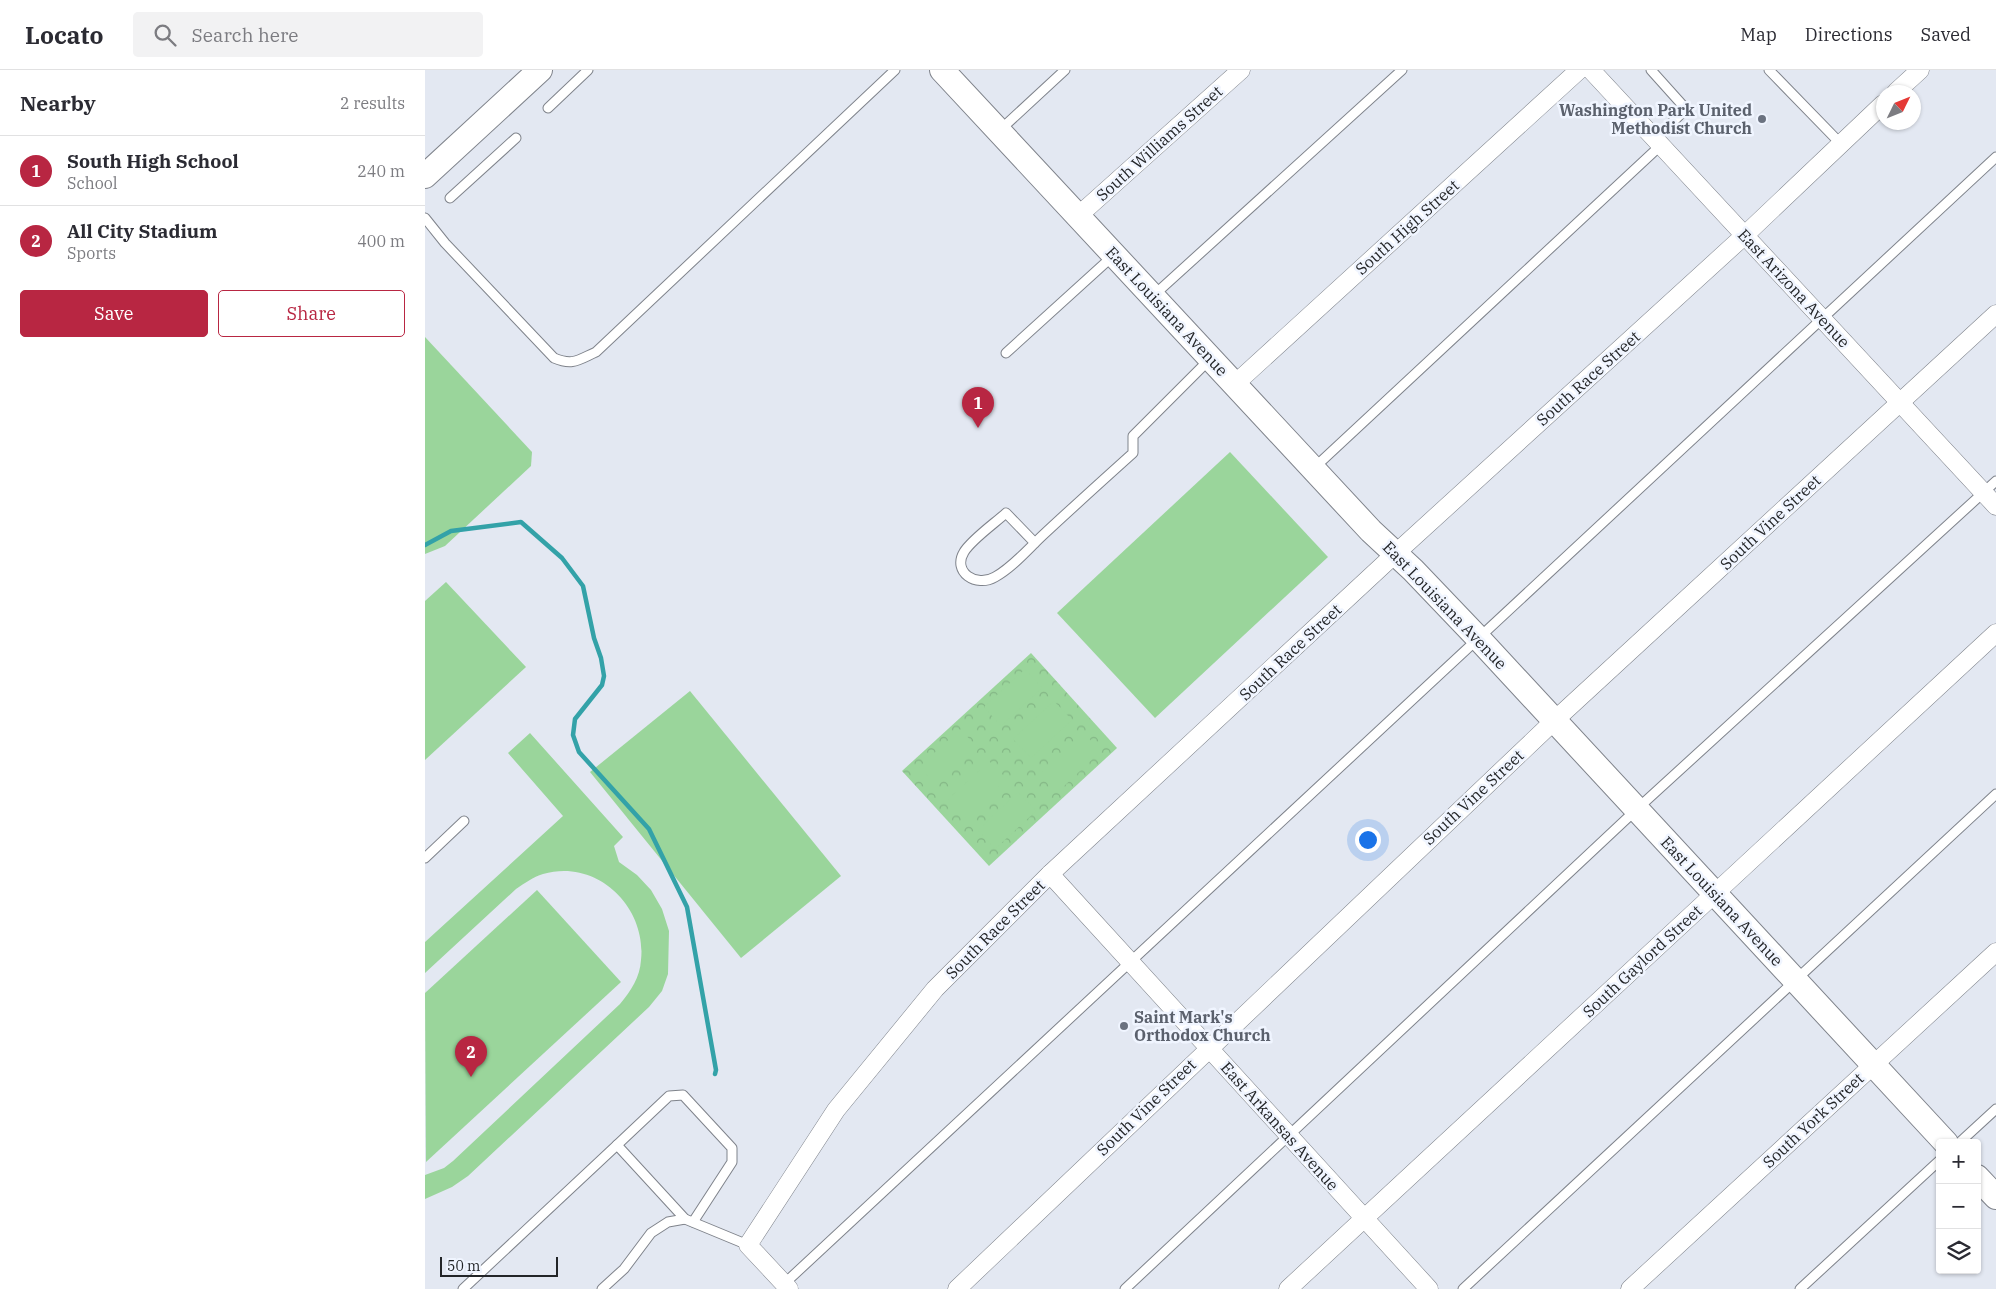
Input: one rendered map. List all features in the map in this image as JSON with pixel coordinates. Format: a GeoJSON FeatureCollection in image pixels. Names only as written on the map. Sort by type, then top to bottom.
{"type":"FeatureCollection","features":[{"type":"Feature","properties":{"kind":"street"},"geometry":{"type":"LineString","coordinates":[[425,176],[540,70]]}},
{"type":"Feature","properties":{"kind":"street","name":"East Louisiana Avenue"},"geometry":{"type":"LineString","coordinates":[[942,70],[1371,530],[1413,570],[1555,720],[1941,1139]]}},
{"type":"Feature","properties":{"kind":"street","name":"South Williams Street"},"geometry":{"type":"LineString","coordinates":[[1078,216],[1241,70]]}},
{"type":"Feature","properties":{"kind":"street","name":"South High Street"},"geometry":{"type":"LineString","coordinates":[[1235,384],[1579,70]]}},
{"type":"Feature","properties":{"kind":"street","name":"East Arizona Avenue"},"geometry":{"type":"LineString","coordinates":[[1591,70],[1900,402],[1990,487],[1996,506]]}},
{"type":"Feature","properties":{"kind":"street"},"geometry":{"type":"LineString","coordinates":[[1904,85],[1920,70]]}},
{"type":"Feature","properties":{"kind":"street","name":"South Race Street"},"geometry":{"type":"LineString","coordinates":[[748,1246],[836,1110],[935,989],[1050,874],[1395,554],[1745,235],[1876,111]]}},
{"type":"Feature","properties":{"kind":"street","name":"South Vine Street"},"geometry":{"type":"LineString","coordinates":[[957,1289],[1209,1047],[1555,720],[1996,314]]}},
{"type":"Feature","properties":{"kind":"street","name":"South Gaylord Street"},"geometry":{"type":"LineString","coordinates":[[1288,1289],[1996,633]]}},
{"type":"Feature","properties":{"kind":"street","name":"East Arkansas Avenue"},"geometry":{"type":"LineString","coordinates":[[1050,874],[1429,1289]]}},
{"type":"Feature","properties":{"kind":"street","name":"South York Street"},"geometry":{"type":"LineString","coordinates":[[1630,1289],[1996,952]]}},
{"type":"Feature","properties":{"kind":"street"},"geometry":{"type":"LineString","coordinates":[[1981,1181],[1996,1197]]}},
{"type":"Feature","properties":{"kind":"street"},"geometry":{"type":"LineString","coordinates":[[748,1246],[786,1287]]}},
{"type":"Feature","properties":{"kind":"lane"},"geometry":{"type":"LineString","coordinates":[[548,108],[588,70]]}},
{"type":"Feature","properties":{"kind":"lane"},"geometry":{"type":"LineString","coordinates":[[425,218],[445,243],[554,358],[566,363],[575,361],[596,352],[895,70]]}},
{"type":"Feature","properties":{"kind":"lane"},"geometry":{"type":"LineString","coordinates":[[999,131],[1065,70]]}},
{"type":"Feature","properties":{"kind":"lane"},"geometry":{"type":"LineString","coordinates":[[1153,296],[1402,70]]}},
{"type":"Feature","properties":{"kind":"lane"},"geometry":{"type":"LineString","coordinates":[[1313,468],[1658,142],[1686,109],[1651,70]]}},
{"type":"Feature","properties":{"kind":"lane"},"geometry":{"type":"LineString","coordinates":[[1769,70],[1841,144]]}},
{"type":"Feature","properties":{"kind":"lane"},"geometry":{"type":"LineString","coordinates":[[449,198],[516,138]]}},
{"type":"Feature","properties":{"kind":"lane"},"geometry":{"type":"LineString","coordinates":[[786,1287],[1478,638],[1996,157]]}},
{"type":"Feature","properties":{"kind":"lane"},"geometry":{"type":"LineString","coordinates":[[1006,353],[1114,254]]}},
{"type":"Feature","properties":{"kind":"lane"},"geometry":{"type":"LineString","coordinates":[[1035,543],[1006,513],[965,550],[960,560],[962,569],[971,579],[978,582],[986,581],[1000,574],[1035,543],[1133,453],[1133,436],[1211,358]]}},
{"type":"Feature","properties":{"kind":"lane"},"geometry":{"type":"LineString","coordinates":[[1125,1289],[1637,809],[1990,487]]}},
{"type":"Feature","properties":{"kind":"lane"},"geometry":{"type":"LineString","coordinates":[[1463,1289],[1996,794]]}},
{"type":"Feature","properties":{"kind":"lane"},"geometry":{"type":"LineString","coordinates":[[425,858],[464,821]]}},
{"type":"Feature","properties":{"kind":"lane"},"geometry":{"type":"LineString","coordinates":[[463,1289],[669,1096],[683,1095],[732,1148],[732,1162],[689,1220],[668,1222],[651,1233],[624,1268],[602,1289]]}},
{"type":"Feature","properties":{"kind":"lane"},"geometry":{"type":"LineString","coordinates":[[1963,1139],[1996,1109]]}},
{"type":"Feature","properties":{"kind":"lane"},"geometry":{"type":"LineString","coordinates":[[617,1145],[689,1220],[748,1246]]}},
{"type":"Feature","properties":{"kind":"lane"},"geometry":{"type":"LineString","coordinates":[[1800,1289],[1936,1164]]}},
{"type":"Feature","properties":{"kind":"green space"},"geometry":{"type":"Polygon","coordinates":[[[425,337],[532,452],[531,466],[445,546],[425,554],[425,337]]]}},
{"type":"Feature","properties":{"kind":"green space"},"geometry":{"type":"Polygon","coordinates":[[[1230,452],[1328,557],[1155,718],[1057,613],[1230,452]]]}},
{"type":"Feature","properties":{"kind":"green space"},"geometry":{"type":"Polygon","coordinates":[[[446,582],[526,667],[425,760],[425,601],[446,582]]]}},
{"type":"Feature","properties":{"kind":"green space"},"geometry":{"type":"Polygon","coordinates":[[[1031,653],[1117,748],[989,866],[902,771],[1031,653]]]}},
{"type":"Feature","properties":{"kind":"green space"},"geometry":{"type":"Polygon","coordinates":[[[1025,669],[1042,688],[1001,726],[984,707],[1025,669]]]}},
{"type":"Feature","properties":{"kind":"green space"},"geometry":{"type":"Polygon","coordinates":[[[690,691],[841,876],[741,958],[590,772],[690,691]]]}},
{"type":"Feature","properties":{"kind":"green space"},"geometry":{"type":"Polygon","coordinates":[[[1054,701],[1072,720],[1031,758],[1013,739],[1054,701]]]}},
{"type":"Feature","properties":{"kind":"green space"},"geometry":{"type":"Polygon","coordinates":[[[960,729],[978,748],[937,786],[919,767],[960,729]]]}},
{"type":"Feature","properties":{"kind":"green space"},"geometry":{"type":"Polygon","coordinates":[[[1083,732],[1101,751],[1060,790],[1042,771],[1083,732]]]}},
{"type":"Feature","properties":{"kind":"green space"},"geometry":{"type":"Polygon","coordinates":[[[530,733],[623,837],[614,846],[619,862],[637,875],[651,890],[662,909],[669,931],[668,974],[662,991],[649,1007],[468,1176],[452,1187],[425,1199],[425,1175],[444,1168],[453,1161],[620,1004],[634,984],[639,972],[641,940],[636,922],[627,905],[615,891],[599,880],[582,873],[563,871],[539,875],[516,889],[425,973],[425,942],[563,816],[508,753],[530,733]]]}},
{"type":"Feature","properties":{"kind":"green space"},"geometry":{"type":"Polygon","coordinates":[[[989,761],[1007,779],[966,818],[948,799],[989,761]]]}},
{"type":"Feature","properties":{"kind":"green space"},"geometry":{"type":"Polygon","coordinates":[[[1018,792],[1036,811],[995,849],[978,830],[1018,792]]]}},
{"type":"Feature","properties":{"kind":"green space"},"geometry":{"type":"Polygon","coordinates":[[[537,890],[621,982],[426,1162],[425,993],[537,890]]]}},
{"type":"Feature","properties":{"kind":"waterway"},"geometry":{"type":"LineString","coordinates":[[425,545],[451,531],[521,522],[562,558],[583,586],[604,676],[602,685],[575,719],[573,735],[579,752],[649,829],[687,907],[716,1070],[715,1074]]}},
{"type":"Feature","properties":{"kind":"place","name":"Washington Park United Methodist Church"},"geometry":{"type":"Point","coordinates":[1762,119]}},
{"type":"Feature","properties":{"kind":"place","name":"South High School"},"geometry":{"type":"Point","coordinates":[978,428]}},
{"type":"Feature","properties":{"kind":"place","name":"Saint Mark's Orthodox Church"},"geometry":{"type":"Point","coordinates":[1124,1026]}},
{"type":"Feature","properties":{"kind":"place","name":"All City Stadium"},"geometry":{"type":"Point","coordinates":[471,1077]}}]}
